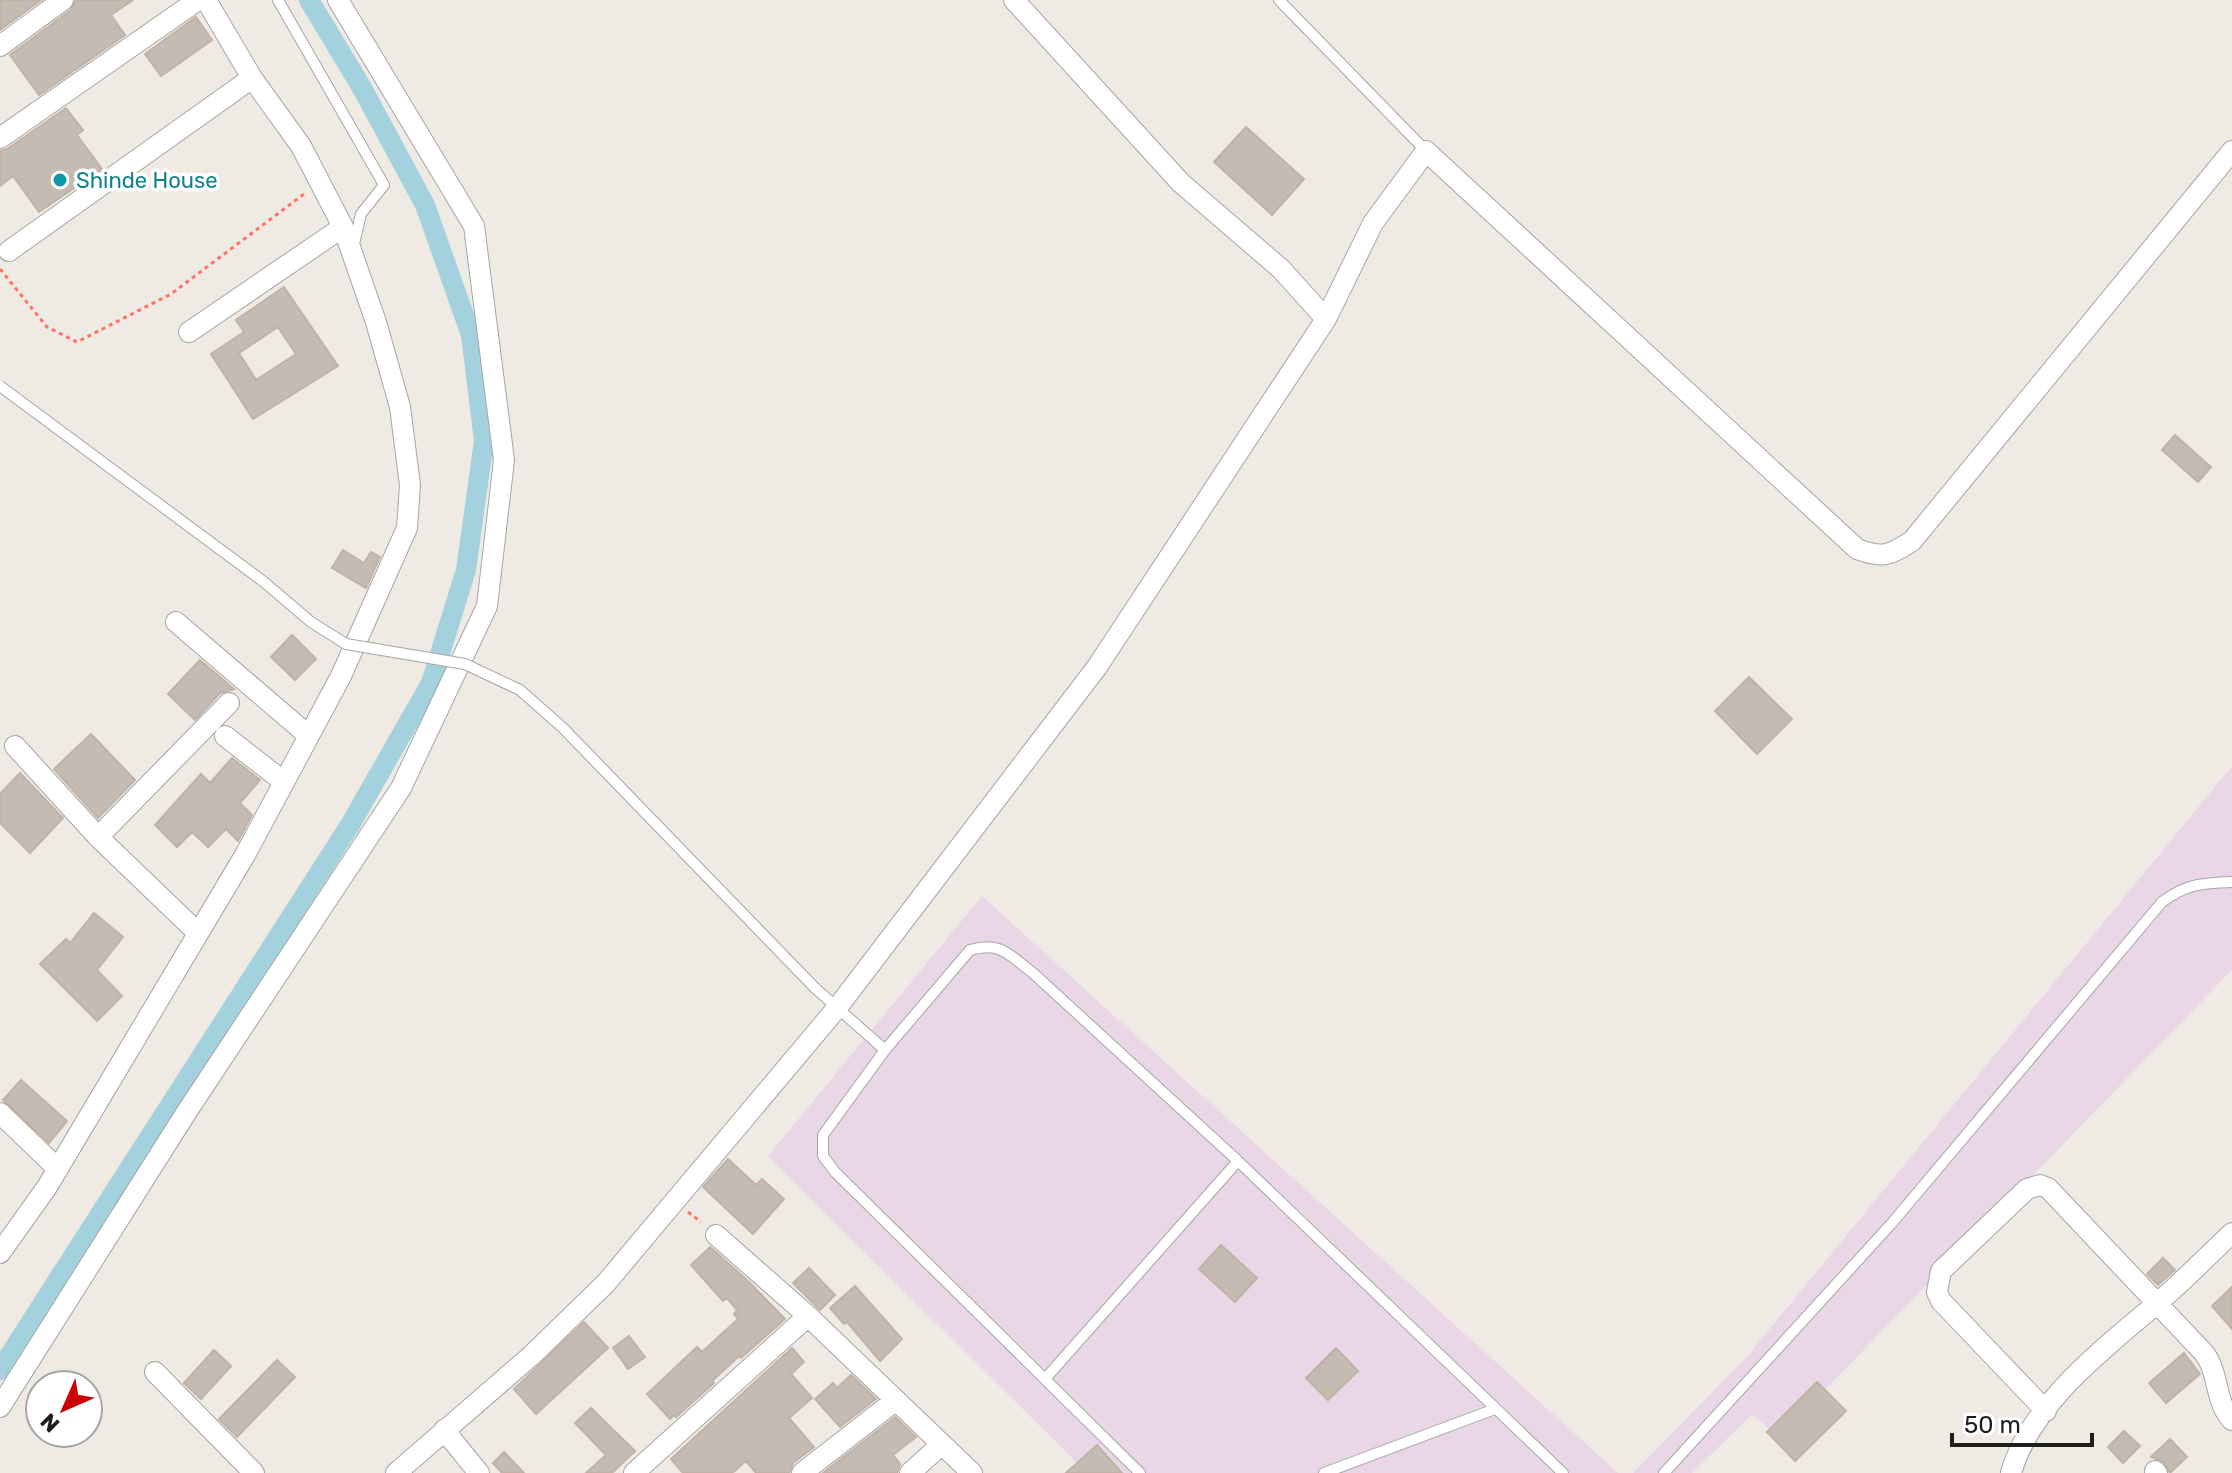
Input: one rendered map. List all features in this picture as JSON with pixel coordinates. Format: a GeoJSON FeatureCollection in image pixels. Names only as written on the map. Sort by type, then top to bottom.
{"type":"FeatureCollection","features":[{"type":"Feature","properties":{"kind":"street"},"geometry":{"type":"LineString","coordinates":[[0,46],[63,0]]}},
{"type":"Feature","properties":{"kind":"street"},"geometry":{"type":"LineString","coordinates":[[0,138],[198,0]]}},
{"type":"Feature","properties":{"kind":"street"},"geometry":{"type":"LineString","coordinates":[[0,1253],[58,1169],[284,782],[341,676],[407,528],[410,485],[400,407],[376,322],[343,227],[301,146],[252,78],[206,0]]}},
{"type":"Feature","properties":{"kind":"street"},"geometry":{"type":"LineString","coordinates":[[0,1407],[186,1113],[401,788],[487,606],[504,460],[474,226],[338,0]]}},
{"type":"Feature","properties":{"kind":"street"},"geometry":{"type":"LineString","coordinates":[[1014,0],[1181,183],[1281,269],[1326,319]]}},
{"type":"Feature","properties":{"kind":"street"},"geometry":{"type":"LineString","coordinates":[[4,260],[252,78]]}},
{"type":"Feature","properties":{"kind":"street"},"geometry":{"type":"LineString","coordinates":[[396,1473],[532,1355],[606,1283],[837,1008],[1097,667],[1326,319],[1373,223],[1426,151],[1857,549],[1874,556],[1892,554],[1912,541],[2232,151]]}},
{"type":"Feature","properties":{"kind":"street"},"geometry":{"type":"LineString","coordinates":[[189,332],[343,227]]}},
{"type":"Feature","properties":{"kind":"street"},"geometry":{"type":"LineString","coordinates":[[176,622],[309,736]]}},
{"type":"Feature","properties":{"kind":"street"},"geometry":{"type":"LineString","coordinates":[[98,837],[229,703]]}},
{"type":"Feature","properties":{"kind":"street"},"geometry":{"type":"LineString","coordinates":[[225,736],[284,782]]}},
{"type":"Feature","properties":{"kind":"street"},"geometry":{"type":"LineString","coordinates":[[15,746],[98,837],[198,933]]}},
{"type":"Feature","properties":{"kind":"street"},"geometry":{"type":"LineString","coordinates":[[0,1113],[58,1169]]}},
{"type":"Feature","properties":{"kind":"street"},"geometry":{"type":"LineString","coordinates":[[2046,1411],[1941,1301],[1937,1292],[1941,1271],[2027,1189],[2040,1185],[2048,1188],[2213,1365],[2220,1405],[2232,1420]]}},
{"type":"Feature","properties":{"kind":"street"},"geometry":{"type":"LineString","coordinates":[[2011,1473],[2018,1450],[2046,1411],[2085,1366],[2232,1233]]}},
{"type":"Feature","properties":{"kind":"street"},"geometry":{"type":"LineString","coordinates":[[716,1235],[808,1316],[972,1473]]}},
{"type":"Feature","properties":{"kind":"street"},"geometry":{"type":"LineString","coordinates":[[634,1473],[808,1316]]}},
{"type":"Feature","properties":{"kind":"street"},"geometry":{"type":"LineString","coordinates":[[155,1372],[254,1473]]}},
{"type":"Feature","properties":{"kind":"street"},"geometry":{"type":"LineString","coordinates":[[802,1473],[896,1400]]}},
{"type":"Feature","properties":{"kind":"street"},"geometry":{"type":"LineString","coordinates":[[444,1430],[479,1473]]}},
{"type":"Feature","properties":{"kind":"street"},"geometry":{"type":"LineString","coordinates":[[910,1473],[942,1444]]}},
{"type":"Feature","properties":{"kind":"lane"},"geometry":{"type":"LineString","coordinates":[[278,0],[384,185],[361,214],[352,252]]}},
{"type":"Feature","properties":{"kind":"lane"},"geometry":{"type":"LineString","coordinates":[[1279,0],[1426,151]]}},
{"type":"Feature","properties":{"kind":"lane"},"geometry":{"type":"LineString","coordinates":[[0,386],[264,582],[311,622],[346,644],[465,664],[520,690],[563,728],[815,988],[885,1050]]}},
{"type":"Feature","properties":{"kind":"lane"},"geometry":{"type":"LineString","coordinates":[[1664,1473],[1892,1223],[2162,902],[2178,889],[2232,882]]}},
{"type":"Feature","properties":{"kind":"lane"},"geometry":{"type":"LineString","coordinates":[[1140,1473],[835,1172],[823,1156],[823,1135],[885,1050],[970,950],[987,945],[1001,949],[1033,973],[1238,1161],[1563,1473]]}},
{"type":"Feature","properties":{"kind":"lane"},"geometry":{"type":"LineString","coordinates":[[1045,1379],[1238,1161]]}},
{"type":"Feature","properties":{"kind":"lane"},"geometry":{"type":"LineString","coordinates":[[1324,1473],[1495,1409]]}},
{"type":"Feature","properties":{"kind":"path"},"geometry":{"type":"LineString","coordinates":[[4,260],[47,327],[77,342],[171,294],[320,182]]}},
{"type":"Feature","properties":{"kind":"path"},"geometry":{"type":"LineString","coordinates":[[676,1202],[716,1235]]}},
{"type":"Feature","properties":{"kind":"shaded area"},"geometry":{"type":"Polygon","coordinates":[[[2232,766],[2232,970],[1779,1437],[1752,1414],[1692,1473],[1633,1473],[1745,1359],[2232,766]]]}},
{"type":"Feature","properties":{"kind":"shaded area"},"geometry":{"type":"Polygon","coordinates":[[[982,896],[1618,1473],[1087,1473],[768,1156],[982,896]]]}},
{"type":"Feature","properties":{"kind":"building"},"geometry":{"type":"Polygon","coordinates":[[[0,0],[41,0],[0,30],[0,0]]]}},
{"type":"Feature","properties":{"kind":"building"},"geometry":{"type":"Polygon","coordinates":[[[76,0],[133,0],[111,15],[125,35],[39,95],[10,55],[71,10],[76,0]]]}},
{"type":"Feature","properties":{"kind":"building"},"geometry":{"type":"Polygon","coordinates":[[[196,17],[212,40],[161,76],[145,54],[196,17]]]}},
{"type":"Feature","properties":{"kind":"building"},"geometry":{"type":"Polygon","coordinates":[[[66,108],[83,130],[77,135],[102,169],[39,212],[13,176],[0,186],[0,151],[66,108]]]}},
{"type":"Feature","properties":{"kind":"building"},"geometry":{"type":"Polygon","coordinates":[[[1246,127],[1304,179],[1272,215],[1214,162],[1246,127]]]}},
{"type":"Feature","properties":{"kind":"building"},"geometry":{"type":"Polygon","coordinates":[[[284,287],[338,366],[253,419],[211,354],[244,332],[236,320],[284,287]],[[278,327],[239,353],[256,380],[296,354],[278,327]]]}},
{"type":"Feature","properties":{"kind":"building"},"geometry":{"type":"Polygon","coordinates":[[[2175,435],[2211,467],[2198,482],[2162,450],[2175,435]]]}},
{"type":"Feature","properties":{"kind":"building"},"geometry":{"type":"Polygon","coordinates":[[[343,550],[364,563],[371,552],[380,557],[366,588],[332,568],[343,550]]]}},
{"type":"Feature","properties":{"kind":"building"},"geometry":{"type":"Polygon","coordinates":[[[292,635],[316,659],[295,680],[271,657],[292,635]]]}},
{"type":"Feature","properties":{"kind":"building"},"geometry":{"type":"Polygon","coordinates":[[[200,660],[234,689],[220,693],[195,720],[168,694],[200,660]]]}},
{"type":"Feature","properties":{"kind":"building"},"geometry":{"type":"Polygon","coordinates":[[[1749,677],[1792,719],[1757,754],[1715,711],[1749,677]]]}},
{"type":"Feature","properties":{"kind":"building"},"geometry":{"type":"Polygon","coordinates":[[[91,734],[135,780],[98,818],[54,769],[91,734]]]}},
{"type":"Feature","properties":{"kind":"building"},"geometry":{"type":"Polygon","coordinates":[[[232,758],[260,780],[240,803],[252,815],[238,841],[226,829],[208,847],[192,832],[177,847],[155,825],[201,774],[210,783],[232,758]]]}},
{"type":"Feature","properties":{"kind":"building"},"geometry":{"type":"Polygon","coordinates":[[[20,773],[63,818],[30,853],[0,823],[0,794],[20,773]]]}},
{"type":"Feature","properties":{"kind":"building"},"geometry":{"type":"Polygon","coordinates":[[[94,913],[123,937],[97,970],[122,996],[97,1021],[40,964],[66,939],[70,943],[94,913]]]}},
{"type":"Feature","properties":{"kind":"building"},"geometry":{"type":"Polygon","coordinates":[[[21,1080],[67,1121],[49,1143],[3,1100],[21,1080]]]}},
{"type":"Feature","properties":{"kind":"building"},"geometry":{"type":"Polygon","coordinates":[[[728,1159],[756,1185],[762,1179],[784,1199],[753,1234],[703,1187],[728,1159]]]}},
{"type":"Feature","properties":{"kind":"building"},"geometry":{"type":"Polygon","coordinates":[[[1221,1245],[1257,1278],[1235,1302],[1199,1269],[1221,1245]]]}},
{"type":"Feature","properties":{"kind":"building"},"geometry":{"type":"Polygon","coordinates":[[[710,1247],[785,1319],[741,1358],[739,1356],[676,1417],[674,1415],[670,1419],[647,1394],[697,1347],[702,1352],[738,1319],[734,1314],[737,1310],[727,1298],[723,1301],[691,1265],[710,1247]]]}},
{"type":"Feature","properties":{"kind":"building"},"geometry":{"type":"Polygon","coordinates":[[[2163,1258],[2175,1270],[2158,1285],[2147,1274],[2163,1258]]]}},
{"type":"Feature","properties":{"kind":"building"},"geometry":{"type":"Polygon","coordinates":[[[809,1268],[835,1295],[820,1310],[793,1283],[809,1268]]]}},
{"type":"Feature","properties":{"kind":"building"},"geometry":{"type":"Polygon","coordinates":[[[855,1286],[902,1339],[880,1361],[847,1322],[844,1324],[830,1308],[855,1286]]]}},
{"type":"Feature","properties":{"kind":"building"},"geometry":{"type":"Polygon","coordinates":[[[2232,1287],[2232,1329],[2212,1306],[2232,1287]]]}},
{"type":"Feature","properties":{"kind":"building"},"geometry":{"type":"Polygon","coordinates":[[[584,1322],[608,1348],[536,1414],[514,1389],[584,1322]]]}},
{"type":"Feature","properties":{"kind":"building"},"geometry":{"type":"Polygon","coordinates":[[[629,1336],[645,1357],[628,1369],[613,1348],[629,1336]]]}},
{"type":"Feature","properties":{"kind":"building"},"geometry":{"type":"Polygon","coordinates":[[[792,1348],[804,1362],[791,1374],[812,1398],[789,1418],[814,1447],[793,1463],[789,1473],[756,1473],[746,1461],[732,1473],[683,1473],[671,1459],[792,1348]]]}},
{"type":"Feature","properties":{"kind":"building"},"geometry":{"type":"Polygon","coordinates":[[[1336,1348],[1358,1371],[1328,1400],[1306,1378],[1336,1348]]]}},
{"type":"Feature","properties":{"kind":"building"},"geometry":{"type":"Polygon","coordinates":[[[214,1350],[231,1366],[201,1399],[184,1383],[214,1350]]]}},
{"type":"Feature","properties":{"kind":"building"},"geometry":{"type":"Polygon","coordinates":[[[2184,1353],[2200,1374],[2166,1403],[2149,1383],[2184,1353]]]}},
{"type":"Feature","properties":{"kind":"building"},"geometry":{"type":"Polygon","coordinates":[[[277,1360],[295,1377],[237,1437],[219,1419],[277,1360]]]}},
{"type":"Feature","properties":{"kind":"building"},"geometry":{"type":"Polygon","coordinates":[[[851,1375],[876,1399],[840,1427],[815,1399],[833,1383],[837,1388],[851,1375]]]}},
{"type":"Feature","properties":{"kind":"building"},"geometry":{"type":"Polygon","coordinates":[[[1817,1382],[1846,1411],[1795,1461],[1767,1432],[1817,1382]]]}},
{"type":"Feature","properties":{"kind":"building"},"geometry":{"type":"Polygon","coordinates":[[[591,1408],[635,1451],[612,1473],[586,1473],[606,1455],[575,1423],[591,1408]]]}},
{"type":"Feature","properties":{"kind":"building"},"geometry":{"type":"Polygon","coordinates":[[[895,1417],[916,1437],[893,1455],[900,1464],[897,1473],[823,1473],[895,1417]]]}},
{"type":"Feature","properties":{"kind":"building"},"geometry":{"type":"Polygon","coordinates":[[[2124,1431],[2140,1446],[2123,1463],[2108,1447],[2124,1431]]]}},
{"type":"Feature","properties":{"kind":"building"},"geometry":{"type":"Polygon","coordinates":[[[2170,1439],[2187,1457],[2170,1473],[2164,1462],[2151,1457],[2170,1439]]]}},
{"type":"Feature","properties":{"kind":"building"},"geometry":{"type":"Polygon","coordinates":[[[1097,1445],[1122,1473],[1066,1473],[1097,1445]]]}},
{"type":"Feature","properties":{"kind":"building"},"geometry":{"type":"Polygon","coordinates":[[[504,1452],[524,1473],[502,1473],[493,1463],[504,1452]]]}},
{"type":"Feature","properties":{"kind":"waterway"},"geometry":{"type":"LineString","coordinates":[[0,1370],[350,825],[431,683],[466,570],[484,441],[471,335],[425,205],[362,88],[309,0]]}},
{"type":"Feature","properties":{"kind":"place","name":"Shinde House"},"geometry":{"type":"Point","coordinates":[60,180]}}]}
